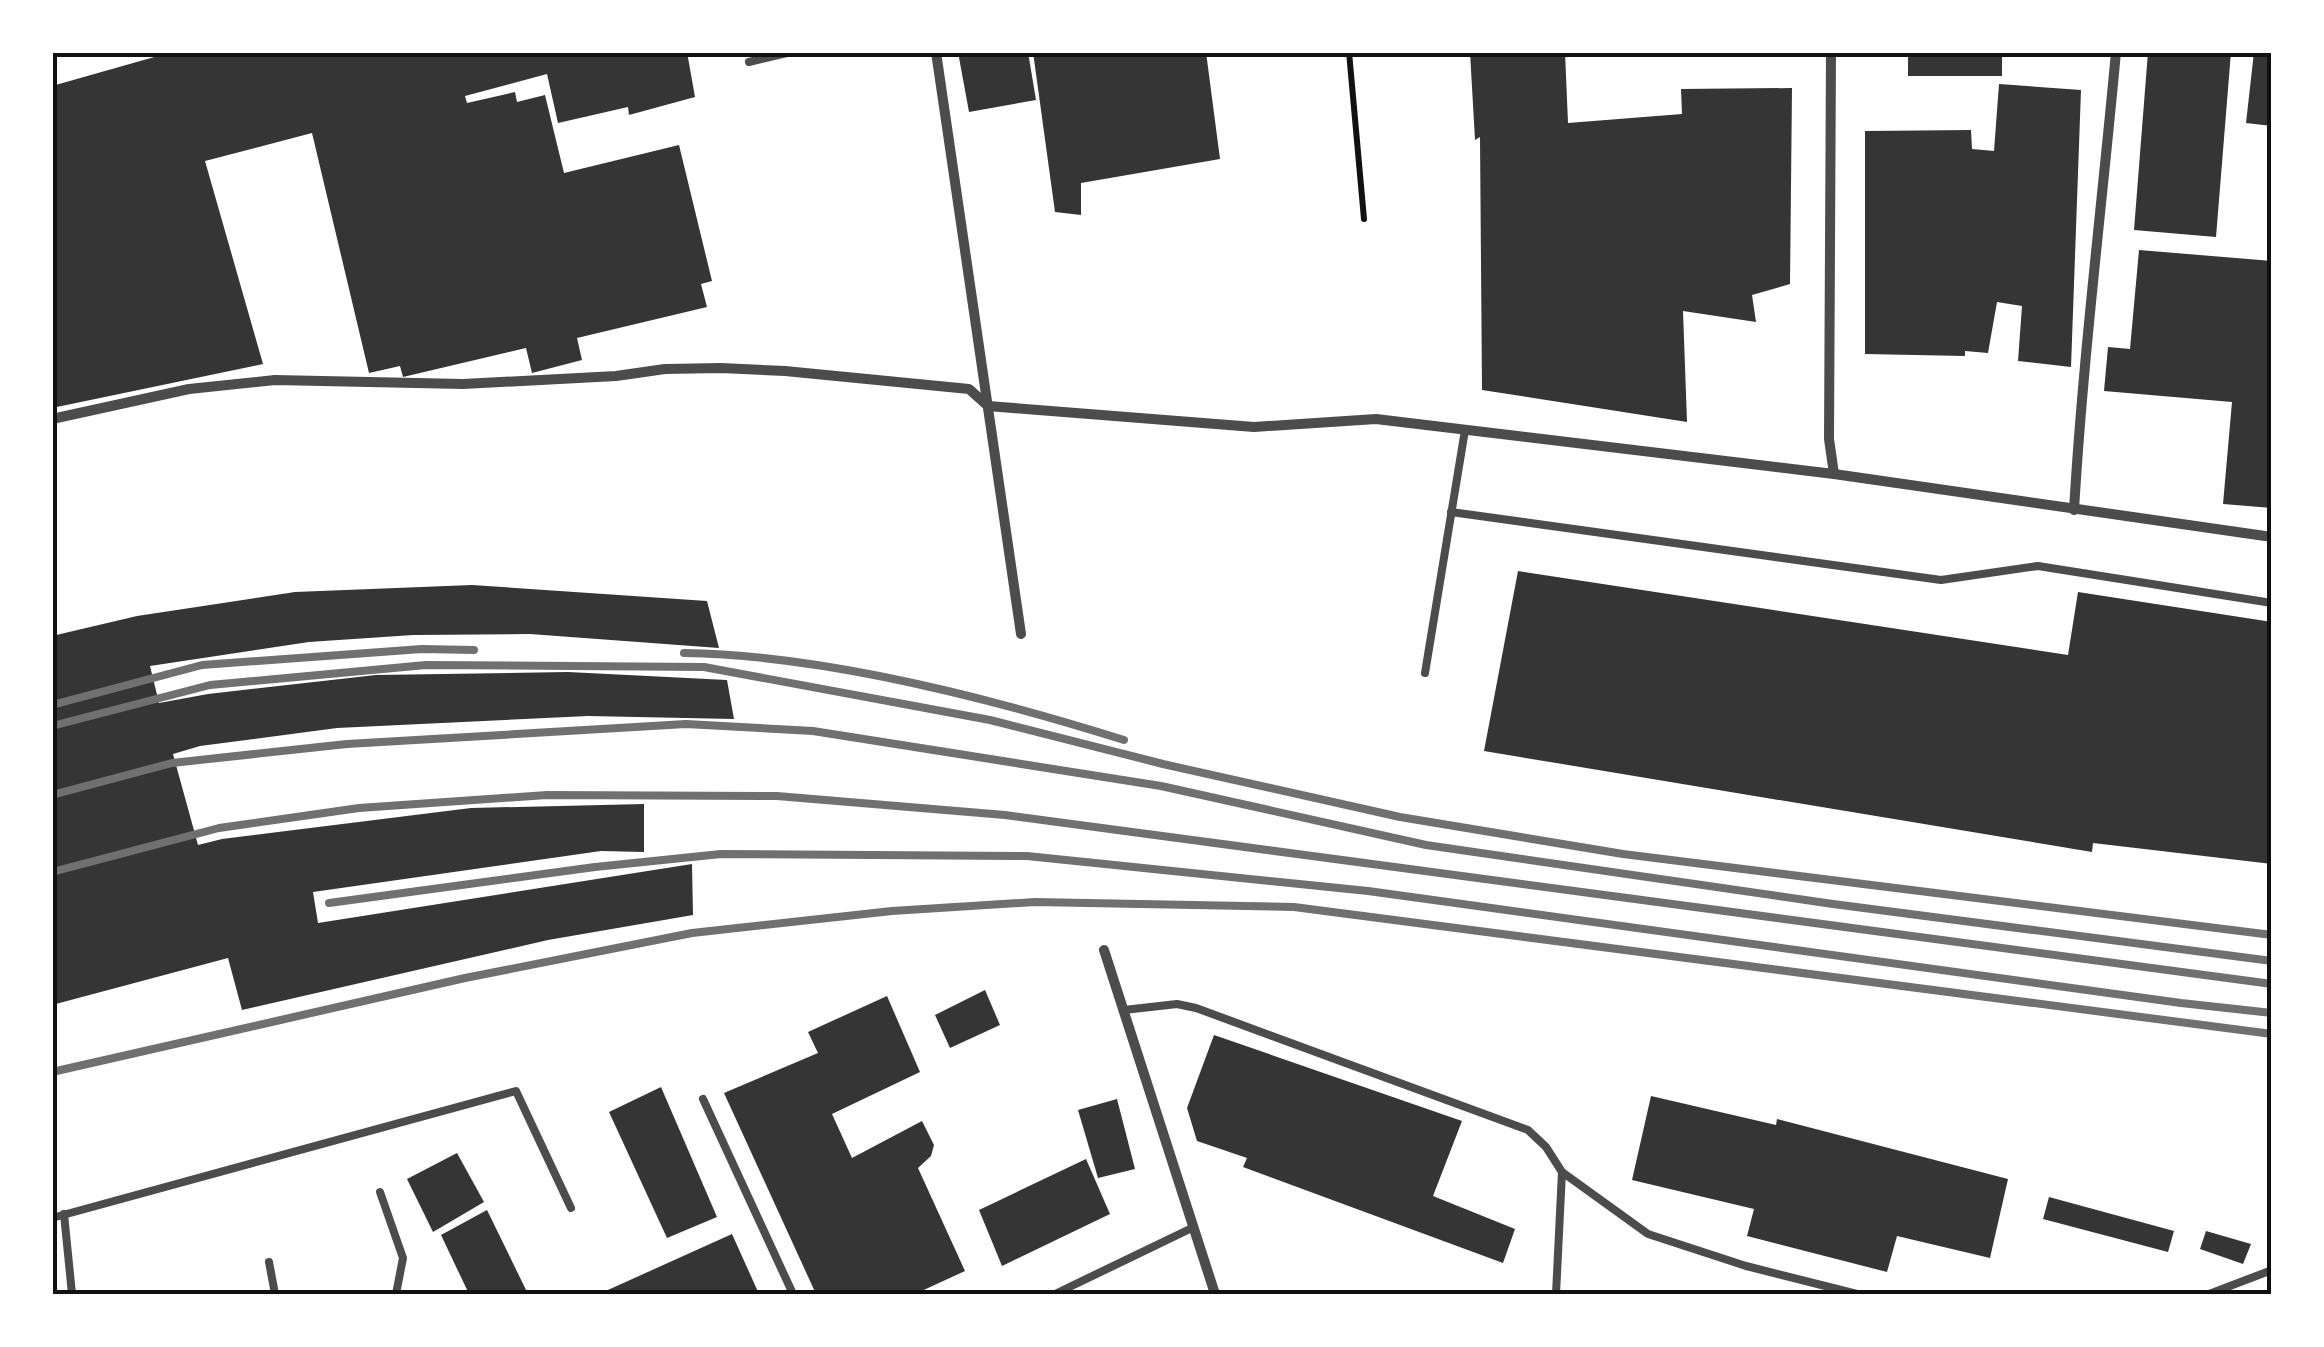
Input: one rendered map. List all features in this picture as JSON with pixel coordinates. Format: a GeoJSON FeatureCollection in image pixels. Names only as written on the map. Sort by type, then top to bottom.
{"type":"FeatureCollection","features":[{"type":"Feature","properties":{"kind":"street"},"geometry":{"type":"LineString","coordinates":[[936,52],[1021,634]]}},
{"type":"Feature","properties":{"kind":"street"},"geometry":{"type":"LineString","coordinates":[[1832,52],[1829,440],[1834,474]]}},
{"type":"Feature","properties":{"kind":"street"},"geometry":{"type":"LineString","coordinates":[[2074,510],[2082,373],[2096,275],[2116,52]]}},
{"type":"Feature","properties":{"kind":"street"},"geometry":{"type":"LineString","coordinates":[[52,419],[189,389],[256,382],[463,384],[616,376],[665,369],[786,371],[968,389],[988,406],[1254,428],[1376,419],[1834,474],[2272,537]]}},
{"type":"Feature","properties":{"kind":"street"},"geometry":{"type":"LineString","coordinates":[[1104,950],[1215,1294]]}},
{"type":"Feature","properties":{"kind":"lane"},"geometry":{"type":"LineString","coordinates":[[749,62],[790,52]]}},
{"type":"Feature","properties":{"kind":"lane"},"geometry":{"type":"LineString","coordinates":[[1425,673],[1464,430]]}},
{"type":"Feature","properties":{"kind":"lane"},"geometry":{"type":"LineString","coordinates":[[1452,512],[1942,580],[2038,566],[2272,603]]}},
{"type":"Feature","properties":{"kind":"lane"},"geometry":{"type":"LineString","coordinates":[[1124,1010],[1177,1004],[1196,1008],[1528,1130],[1546,1147],[1562,1172],[1648,1234],[1746,1266],[1857,1294]]}},
{"type":"Feature","properties":{"kind":"lane"},"geometry":{"type":"LineString","coordinates":[[52,1218],[516,1090],[571,1208]]}},
{"type":"Feature","properties":{"kind":"lane"},"geometry":{"type":"LineString","coordinates":[[703,1099],[793,1294]]}},
{"type":"Feature","properties":{"kind":"lane"},"geometry":{"type":"LineString","coordinates":[[1556,1294],[1562,1172]]}},
{"type":"Feature","properties":{"kind":"lane"},"geometry":{"type":"LineString","coordinates":[[380,1192],[403,1258],[396,1294]]}},
{"type":"Feature","properties":{"kind":"lane"},"geometry":{"type":"LineString","coordinates":[[64,1214],[72,1294]]}},
{"type":"Feature","properties":{"kind":"lane"},"geometry":{"type":"LineString","coordinates":[[1055,1294],[1194,1227]]}},
{"type":"Feature","properties":{"kind":"lane"},"geometry":{"type":"LineString","coordinates":[[269,1262],[275,1294]]}},
{"type":"Feature","properties":{"kind":"lane"},"geometry":{"type":"LineString","coordinates":[[2208,1294],[2272,1270]]}},
{"type":"Feature","properties":{"kind":"path"},"geometry":{"type":"LineString","coordinates":[[1349,52],[1364,218]]}},
{"type":"Feature","properties":{"kind":"building"},"geometry":{"type":"Polygon","coordinates":[[[172,52],[687,52],[695,97],[629,115],[628,107],[558,123],[547,74],[465,96],[467,103],[515,92],[517,102],[545,95],[564,173],[679,145],[712,281],[701,284],[707,307],[577,338],[582,360],[532,373],[526,348],[403,377],[400,366],[369,373],[312,133],[205,161],[263,364],[52,408],[52,86],[172,52]]]}},
{"type":"Feature","properties":{"kind":"building"},"geometry":{"type":"Polygon","coordinates":[[[958,52],[1028,52],[1036,100],[969,112],[958,52]]]}},
{"type":"Feature","properties":{"kind":"building"},"geometry":{"type":"Polygon","coordinates":[[[1033,52],[1206,52],[1220,159],[1081,183],[1081,215],[1055,212],[1033,52]]]}},
{"type":"Feature","properties":{"kind":"building"},"geometry":{"type":"Polygon","coordinates":[[[1470,52],[1565,52],[1568,123],[1682,114],[1681,89],[1792,88],[1790,284],[1752,295],[1756,322],[1683,311],[1687,422],[1482,390],[1480,137],[1475,140],[1470,52]]]}},
{"type":"Feature","properties":{"kind":"building"},"geometry":{"type":"Polygon","coordinates":[[[1908,52],[2002,52],[2002,76],[1908,76],[1908,52]]]}},
{"type":"Feature","properties":{"kind":"building"},"geometry":{"type":"Polygon","coordinates":[[[2148,52],[2231,52],[2216,237],[2134,230],[2148,52]]]}},
{"type":"Feature","properties":{"kind":"building"},"geometry":{"type":"Polygon","coordinates":[[[2254,52],[2272,52],[2272,126],[2246,123],[2254,52]]]}},
{"type":"Feature","properties":{"kind":"building"},"geometry":{"type":"Polygon","coordinates":[[[1999,84],[2081,90],[2071,367],[2018,361],[2022,306],[1997,302],[1988,353],[1865,354],[1865,131],[1971,130],[1972,149],[1994,151],[1999,84]]]}},
{"type":"Feature","properties":{"kind":"building"},"geometry":{"type":"Polygon","coordinates":[[[2139,250],[2272,261],[2272,508],[2223,504],[2232,402],[2104,391],[2108,347],[2130,349],[2139,250]]]}},
{"type":"Feature","properties":{"kind":"building"},"geometry":{"type":"Polygon","coordinates":[[[1518,571],[2068,655],[2078,592],[2272,622],[2272,864],[2093,843],[2092,852],[1484,751],[1518,571]]]}},
{"type":"Feature","properties":{"kind":"building"},"geometry":{"type":"Polygon","coordinates":[[[472,585],[707,601],[719,648],[530,634],[413,635],[309,642],[150,666],[159,703],[376,675],[568,672],[727,680],[734,719],[588,716],[337,728],[200,746],[173,754],[198,845],[471,808],[644,804],[644,852],[601,851],[313,892],[318,923],[692,864],[693,915],[548,940],[242,1010],[228,958],[52,1005],[52,636],[137,616],[295,592],[472,585]]]}},
{"type":"Feature","properties":{"kind":"building"},"geometry":{"type":"Polygon","coordinates":[[[985,990],[1000,1025],[950,1048],[935,1015],[985,990]]]}},
{"type":"Feature","properties":{"kind":"building"},"geometry":{"type":"Polygon","coordinates":[[[887,996],[920,1072],[832,1114],[852,1158],[922,1121],[934,1145],[931,1156],[918,1168],[965,1271],[915,1294],[816,1294],[724,1093],[818,1053],[808,1032],[887,996]]]}},
{"type":"Feature","properties":{"kind":"building"},"geometry":{"type":"Polygon","coordinates":[[[1214,1035],[1462,1121],[1433,1196],[1515,1229],[1503,1263],[1243,1167],[1247,1158],[1197,1141],[1187,1108],[1214,1035]]]}},
{"type":"Feature","properties":{"kind":"building"},"geometry":{"type":"Polygon","coordinates":[[[661,1087],[717,1217],[667,1238],[609,1112],[661,1087]]]}},
{"type":"Feature","properties":{"kind":"building"},"geometry":{"type":"Polygon","coordinates":[[[1651,1096],[1776,1125],[1777,1119],[2008,1179],[1990,1258],[1897,1236],[1887,1272],[1747,1236],[1754,1209],[1632,1180],[1651,1096]]]}},
{"type":"Feature","properties":{"kind":"building"},"geometry":{"type":"Polygon","coordinates":[[[1117,1099],[1135,1169],[1098,1178],[1078,1110],[1117,1099]]]}},
{"type":"Feature","properties":{"kind":"building"},"geometry":{"type":"Polygon","coordinates":[[[457,1153],[484,1202],[433,1232],[407,1179],[457,1153]]]}},
{"type":"Feature","properties":{"kind":"building"},"geometry":{"type":"Polygon","coordinates":[[[1086,1159],[1110,1214],[1002,1266],[979,1210],[1086,1159]]]}},
{"type":"Feature","properties":{"kind":"building"},"geometry":{"type":"Polygon","coordinates":[[[2049,1197],[2174,1231],[2168,1252],[2043,1219],[2049,1197]]]}},
{"type":"Feature","properties":{"kind":"building"},"geometry":{"type":"Polygon","coordinates":[[[487,1210],[528,1294],[469,1294],[441,1235],[487,1210]]]}},
{"type":"Feature","properties":{"kind":"building"},"geometry":{"type":"Polygon","coordinates":[[[2206,1231],[2251,1244],[2243,1264],[2200,1249],[2206,1231]]]}},
{"type":"Feature","properties":{"kind":"building"},"geometry":{"type":"Polygon","coordinates":[[[732,1234],[759,1294],[599,1294],[732,1234]]]}},
{"type":"Feature","properties":{"kind":"railway"},"geometry":{"type":"LineString","coordinates":[[52,705],[202,665],[422,649],[474,650]]}},
{"type":"Feature","properties":{"kind":"railway"},"geometry":{"type":"LineString","coordinates":[[684,653],[850,670],[1019,709],[1124,740]]}},
{"type":"Feature","properties":{"kind":"railway"},"geometry":{"type":"LineString","coordinates":[[52,726],[210,685],[426,665],[704,667],[990,720],[1400,817],[1623,854],[2272,935]]}},
{"type":"Feature","properties":{"kind":"railway"},"geometry":{"type":"LineString","coordinates":[[52,795],[172,763],[347,744],[686,724],[813,731],[1161,786],[1426,845],[1833,904],[2272,961]]}},
{"type":"Feature","properties":{"kind":"railway"},"geometry":{"type":"LineString","coordinates":[[52,872],[219,828],[359,808],[547,795],[777,796],[1005,815],[2272,984]]}},
{"type":"Feature","properties":{"kind":"railway"},"geometry":{"type":"LineString","coordinates":[[329,903],[721,854],[1027,856],[1368,891],[2272,1013]]}},
{"type":"Feature","properties":{"kind":"railway"},"geometry":{"type":"LineString","coordinates":[[52,1072],[465,978],[692,933],[892,911],[1035,902],[1294,907],[2272,1034]]}}]}
